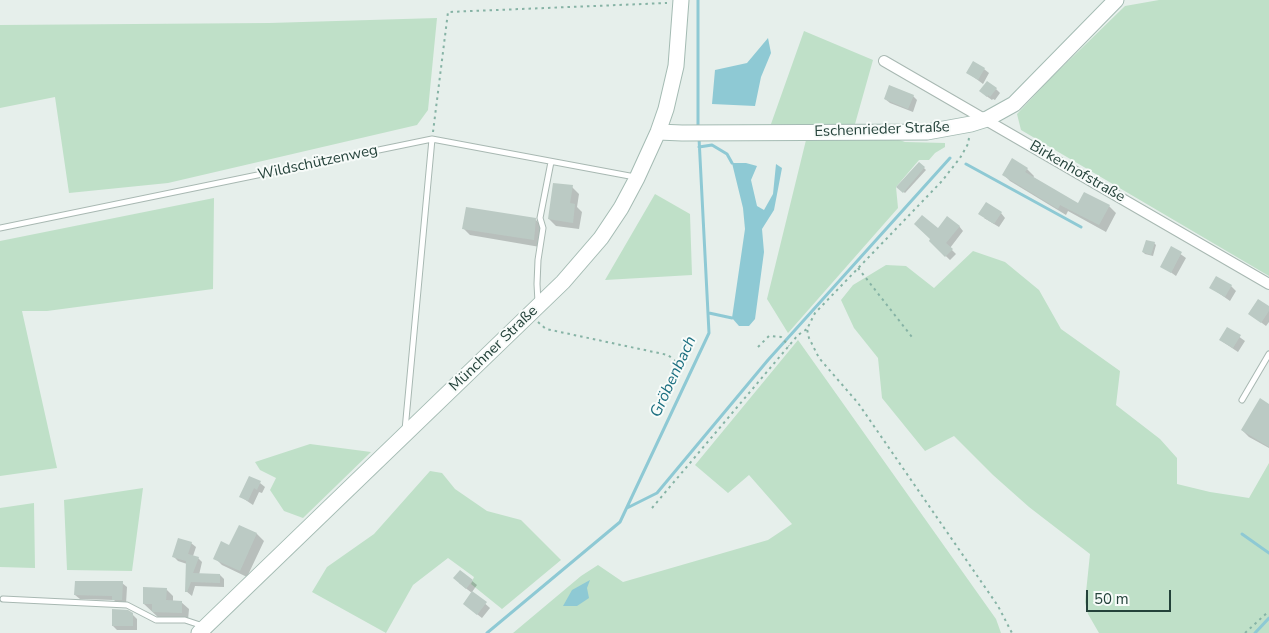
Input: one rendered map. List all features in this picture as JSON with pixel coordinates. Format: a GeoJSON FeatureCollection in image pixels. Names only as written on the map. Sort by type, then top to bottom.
{"type":"FeatureCollection","features":[{"type":"Feature","properties":{"kind":"street","name":"Eschenrieder Straße"},"geometry":{"type":"LineString","coordinates":[[658,132],[927,132],[971,124],[987,119],[1014,104],[1116,0]]}},
{"type":"Feature","properties":{"kind":"street","name":"Münchner Straße"},"geometry":{"type":"LineString","coordinates":[[202,630],[563,282],[602,238],[638,178],[666,109],[676,66],[681,1]]}},
{"type":"Feature","properties":{"kind":"street","name":"Birkenhofstraße"},"geometry":{"type":"LineString","coordinates":[[884,61],[1269,284]]}},
{"type":"Feature","properties":{"kind":"lane","name":"Wildschützenweg"},"geometry":{"type":"LineString","coordinates":[[0,228],[432,140],[638,178]]}},
{"type":"Feature","properties":{"kind":"lane"},"geometry":{"type":"LineString","coordinates":[[404,436],[432,140]]}},
{"type":"Feature","properties":{"kind":"lane"},"geometry":{"type":"LineString","coordinates":[[534,310],[543,228],[540,218],[551,162]]}},
{"type":"Feature","properties":{"kind":"lane"},"geometry":{"type":"LineString","coordinates":[[1242,400],[1269,354]]}},
{"type":"Feature","properties":{"kind":"lane"},"geometry":{"type":"LineString","coordinates":[[3,600],[127,605],[156,620],[185,620],[202,630]]}},
{"type":"Feature","properties":{"kind":"path"},"geometry":{"type":"LineString","coordinates":[[432,140],[448,12],[681,1]]}},
{"type":"Feature","properties":{"kind":"path"},"geometry":{"type":"LineString","coordinates":[[652,508],[788,345],[807,329],[815,314],[942,181],[960,158],[968,144],[971,124]]}},
{"type":"Feature","properties":{"kind":"path"},"geometry":{"type":"LineString","coordinates":[[858,268],[912,337]]}},
{"type":"Feature","properties":{"kind":"path"},"geometry":{"type":"LineString","coordinates":[[534,310],[546,329],[668,355],[675,361],[677,371]]}},
{"type":"Feature","properties":{"kind":"path"},"geometry":{"type":"LineString","coordinates":[[807,329],[809,338],[819,358],[858,404],[998,606],[1012,633]]}},
{"type":"Feature","properties":{"kind":"path"},"geometry":{"type":"LineString","coordinates":[[758,347],[769,336],[781,337],[788,345]]}},
{"type":"Feature","properties":{"kind":"path"},"geometry":{"type":"LineString","coordinates":[[1245,633],[1269,611]]}},
{"type":"Feature","properties":{"kind":"green space"},"geometry":{"type":"Polygon","coordinates":[[[1159,0],[1269,0],[1269,276],[1021,130],[1017,114],[1125,6],[1159,0]]]}},
{"type":"Feature","properties":{"kind":"green space"},"geometry":{"type":"Polygon","coordinates":[[[437,18],[428,110],[417,125],[168,183],[69,193],[55,97],[0,108],[0,25],[269,23],[437,18]]]}},
{"type":"Feature","properties":{"kind":"green space"},"geometry":{"type":"Polygon","coordinates":[[[804,31],[873,60],[855,124],[771,124],[804,31]]]}},
{"type":"Feature","properties":{"kind":"green space"},"geometry":{"type":"Polygon","coordinates":[[[807,136],[891,137],[905,142],[945,143],[945,147],[935,153],[929,160],[919,160],[896,187],[898,208],[788,333],[767,299],[807,136]]]}},
{"type":"Feature","properties":{"kind":"green space"},"geometry":{"type":"Polygon","coordinates":[[[655,194],[690,214],[692,275],[605,280],[655,194]]]}},
{"type":"Feature","properties":{"kind":"green space"},"geometry":{"type":"Polygon","coordinates":[[[214,198],[213,289],[47,311],[22,311],[57,468],[0,476],[0,241],[214,198]]]}},
{"type":"Feature","properties":{"kind":"green space"},"geometry":{"type":"Polygon","coordinates":[[[973,251],[1005,262],[1039,290],[1061,329],[1120,371],[1116,405],[1160,439],[1177,458],[1177,484],[1210,492],[1249,498],[1269,463],[1269,633],[1099,633],[1088,614],[1085,602],[1090,554],[1029,507],[993,475],[954,436],[925,451],[882,398],[878,358],[854,328],[841,300],[853,285],[886,265],[906,266],[934,288],[973,251]]]}},
{"type":"Feature","properties":{"kind":"green space"},"geometry":{"type":"Polygon","coordinates":[[[798,340],[996,619],[1001,633],[513,633],[581,576],[598,565],[623,582],[768,540],[792,524],[749,475],[728,493],[695,465],[798,340]]]}},
{"type":"Feature","properties":{"kind":"green space"},"geometry":{"type":"Polygon","coordinates":[[[310,444],[371,452],[303,518],[284,511],[270,490],[276,478],[260,470],[255,462],[310,444]]]}},
{"type":"Feature","properties":{"kind":"green space"},"geometry":{"type":"Polygon","coordinates":[[[430,471],[442,473],[455,489],[487,511],[521,520],[561,560],[502,609],[471,584],[474,577],[448,558],[413,585],[386,633],[312,592],[327,567],[374,534],[430,471]]]}},
{"type":"Feature","properties":{"kind":"green space"},"geometry":{"type":"Polygon","coordinates":[[[143,488],[132,571],[67,570],[64,500],[143,488]]]}},
{"type":"Feature","properties":{"kind":"green space"},"geometry":{"type":"Polygon","coordinates":[[[34,503],[35,568],[0,567],[0,508],[34,503]]]}},
{"type":"Feature","properties":{"kind":"water"},"geometry":{"type":"Polygon","coordinates":[[[768,38],[771,53],[761,77],[755,106],[712,104],[715,70],[747,63],[768,38]]]}},
{"type":"Feature","properties":{"kind":"water"},"geometry":{"type":"Polygon","coordinates":[[[732,163],[746,163],[757,166],[751,180],[757,206],[764,210],[773,194],[776,164],[782,168],[774,210],[762,229],[764,252],[755,319],[749,326],[739,326],[732,318],[745,229],[743,208],[732,163]]]}},
{"type":"Feature","properties":{"kind":"water"},"geometry":{"type":"Polygon","coordinates":[[[590,580],[587,588],[589,598],[577,606],[563,606],[572,590],[590,580]]]}},
{"type":"Feature","properties":{"kind":"building"},"geometry":{"type":"Polygon","coordinates":[[[973,61],[985,68],[978,80],[966,73],[973,61]]]}},
{"type":"Feature","properties":{"kind":"building"},"geometry":{"type":"Polygon","coordinates":[[[987,81],[997,88],[990,97],[979,91],[987,81]]]}},
{"type":"Feature","properties":{"kind":"building"},"geometry":{"type":"Polygon","coordinates":[[[889,85],[914,95],[908,109],[884,99],[889,85]]]}},
{"type":"Feature","properties":{"kind":"building"},"geometry":{"type":"Polygon","coordinates":[[[1012,158],[1028,168],[1025,172],[1078,203],[1084,192],[1110,205],[1099,225],[1060,205],[1058,209],[1002,175],[1012,158]]]}},
{"type":"Feature","properties":{"kind":"building"},"geometry":{"type":"Polygon","coordinates":[[[919,162],[925,167],[903,193],[896,187],[919,162]]]}},
{"type":"Feature","properties":{"kind":"building"},"geometry":{"type":"Polygon","coordinates":[[[553,183],[573,185],[570,203],[575,204],[573,223],[548,219],[553,183]]]}},
{"type":"Feature","properties":{"kind":"building"},"geometry":{"type":"Polygon","coordinates":[[[986,202],[1002,212],[994,224],[978,214],[986,202]]]}},
{"type":"Feature","properties":{"kind":"building"},"geometry":{"type":"Polygon","coordinates":[[[466,207],[536,218],[534,240],[462,229],[466,207]]]}},
{"type":"Feature","properties":{"kind":"building"},"geometry":{"type":"Polygon","coordinates":[[[922,215],[938,228],[947,216],[960,226],[946,243],[953,249],[945,257],[914,224],[922,215]]]}},
{"type":"Feature","properties":{"kind":"building"},"geometry":{"type":"Polygon","coordinates":[[[1146,240],[1155,242],[1151,255],[1142,252],[1146,240]]]}},
{"type":"Feature","properties":{"kind":"building"},"geometry":{"type":"Polygon","coordinates":[[[1171,246],[1182,252],[1171,273],[1160,267],[1171,246]]]}},
{"type":"Feature","properties":{"kind":"building"},"geometry":{"type":"Polygon","coordinates":[[[1216,276],[1232,285],[1225,297],[1209,288],[1216,276]]]}},
{"type":"Feature","properties":{"kind":"building"},"geometry":{"type":"Polygon","coordinates":[[[1258,299],[1269,306],[1269,311],[1261,323],[1248,314],[1258,299]]]}},
{"type":"Feature","properties":{"kind":"building"},"geometry":{"type":"Polygon","coordinates":[[[1227,327],[1241,335],[1233,348],[1219,340],[1227,327]]]}},
{"type":"Feature","properties":{"kind":"building"},"geometry":{"type":"Polygon","coordinates":[[[1260,398],[1269,404],[1269,447],[1241,430],[1260,398]]]}},
{"type":"Feature","properties":{"kind":"building"},"geometry":{"type":"Polygon","coordinates":[[[249,476],[261,481],[257,490],[254,488],[248,501],[239,497],[249,476]]]}},
{"type":"Feature","properties":{"kind":"building"},"geometry":{"type":"Polygon","coordinates":[[[239,525],[257,533],[240,571],[213,559],[221,541],[229,545],[239,525]]]}},
{"type":"Feature","properties":{"kind":"building"},"geometry":{"type":"Polygon","coordinates":[[[178,538],[192,542],[188,554],[199,557],[193,573],[220,574],[220,583],[191,582],[187,592],[185,592],[186,561],[172,557],[178,538]]]}},
{"type":"Feature","properties":{"kind":"building"},"geometry":{"type":"Polygon","coordinates":[[[460,570],[473,580],[466,589],[453,578],[460,570]]]}},
{"type":"Feature","properties":{"kind":"building"},"geometry":{"type":"Polygon","coordinates":[[[75,581],[123,581],[122,600],[112,600],[112,596],[74,595],[75,581]]]}},
{"type":"Feature","properties":{"kind":"building"},"geometry":{"type":"Polygon","coordinates":[[[143,587],[167,588],[166,600],[182,601],[182,613],[152,612],[152,604],[143,604],[143,587]]]}},
{"type":"Feature","properties":{"kind":"building"},"geometry":{"type":"Polygon","coordinates":[[[472,591],[487,602],[477,615],[463,604],[472,591]]]}},
{"type":"Feature","properties":{"kind":"building"},"geometry":{"type":"Polygon","coordinates":[[[112,609],[128,610],[133,613],[133,626],[112,626],[112,609]]]}},
{"type":"Feature","properties":{"kind":"waterway","name":"Gröbenbach"},"geometry":{"type":"LineString","coordinates":[[698,0],[698,129]]}},
{"type":"Feature","properties":{"kind":"waterway","name":"Gröbenbach"},"geometry":{"type":"LineString","coordinates":[[487,633],[620,522],[709,333],[699,138]]}},
{"type":"Feature","properties":{"kind":"waterway"},"geometry":{"type":"LineString","coordinates":[[699,147],[712,145],[727,154],[732,163]]}},
{"type":"Feature","properties":{"kind":"waterway"},"geometry":{"type":"LineString","coordinates":[[627,508],[657,493],[768,360],[950,158]]}},
{"type":"Feature","properties":{"kind":"waterway"},"geometry":{"type":"LineString","coordinates":[[966,164],[1081,227]]}},
{"type":"Feature","properties":{"kind":"waterway"},"geometry":{"type":"LineString","coordinates":[[709,313],[732,318]]}},
{"type":"Feature","properties":{"kind":"waterway"},"geometry":{"type":"LineString","coordinates":[[1242,534],[1269,553]]}},
{"type":"Feature","properties":{"kind":"waterway"},"geometry":{"type":"LineString","coordinates":[[1255,633],[1269,618]]}}]}
